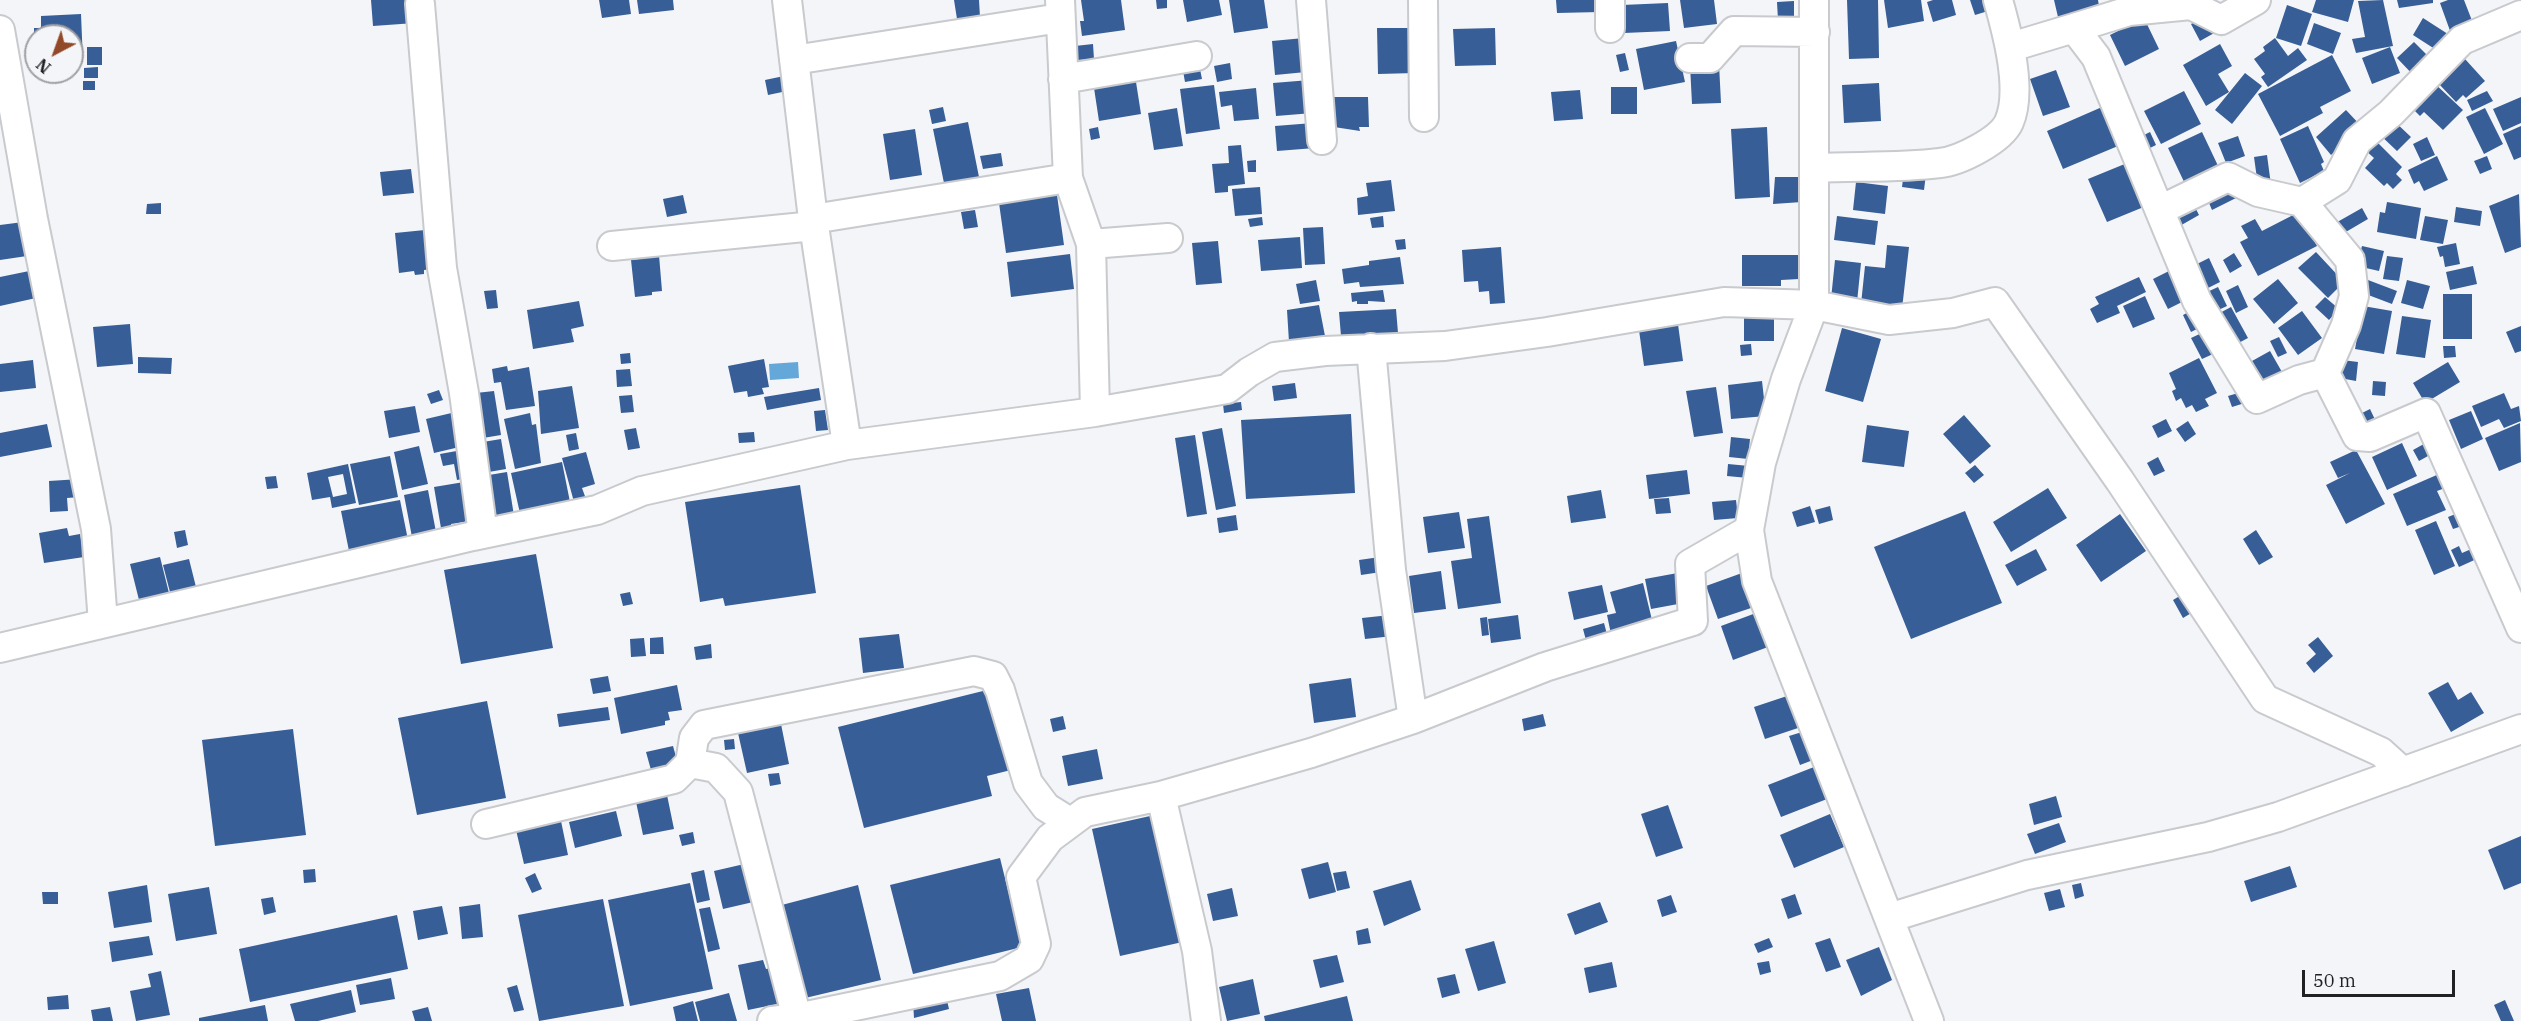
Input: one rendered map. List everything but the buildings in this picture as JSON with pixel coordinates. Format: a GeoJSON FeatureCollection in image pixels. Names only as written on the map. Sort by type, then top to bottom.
{"type":"FeatureCollection","features":[{"type":"Feature","properties":{"kind":"street"},"geometry":{"type":"LineString","coordinates":[[787,0],[814,223],[847,445]]}},
{"type":"Feature","properties":{"kind":"street"},"geometry":{"type":"LineString","coordinates":[[1311,0],[1322,140]]}},
{"type":"Feature","properties":{"kind":"street"},"geometry":{"type":"LineString","coordinates":[[1423,0],[1424,117]]}},
{"type":"Feature","properties":{"kind":"street"},"geometry":{"type":"LineString","coordinates":[[1814,0],[1816,168],[1814,305],[1786,379],[1761,463],[1749,530],[1757,581],[1832,766],[1929,1021]]}},
{"type":"Feature","properties":{"kind":"street"},"geometry":{"type":"LineString","coordinates":[[1816,168],[1942,163],[1992,142],[2008,124],[2013,109],[2011,47],[1998,0]]}},
{"type":"Feature","properties":{"kind":"street"},"geometry":{"type":"LineString","coordinates":[[2011,47],[2129,11],[2191,5],[2216,10],[2256,0]]}},
{"type":"Feature","properties":{"kind":"street"},"geometry":{"type":"LineString","coordinates":[[420,4],[442,268],[464,393],[483,534]]}},
{"type":"Feature","properties":{"kind":"street"},"geometry":{"type":"LineString","coordinates":[[794,60],[1060,9],[1068,178],[1091,244],[1095,412]]}},
{"type":"Feature","properties":{"kind":"street"},"geometry":{"type":"LineString","coordinates":[[2302,202],[2337,180],[2356,141],[2391,113],[2462,40],[2521,15]]}},
{"type":"Feature","properties":{"kind":"street"},"geometry":{"type":"LineString","coordinates":[[2074,28],[2096,57],[2197,301],[2257,399],[2299,380],[2325,373]]}},
{"type":"Feature","properties":{"kind":"street"},"geometry":{"type":"LineString","coordinates":[[0,30],[33,219],[96,530],[103,624]]}},
{"type":"Feature","properties":{"kind":"street"},"geometry":{"type":"LineString","coordinates":[[1690,58],[1710,58],[1734,32],[1815,32]]}},
{"type":"Feature","properties":{"kind":"street"},"geometry":{"type":"LineString","coordinates":[[1063,79],[1197,56]]}},
{"type":"Feature","properties":{"kind":"street"},"geometry":{"type":"LineString","coordinates":[[2160,210],[2228,177],[2258,192],[2302,202],[2350,260],[2354,296],[2346,325],[2325,373]]}},
{"type":"Feature","properties":{"kind":"street"},"geometry":{"type":"LineString","coordinates":[[612,246],[814,223],[1068,178]]}},
{"type":"Feature","properties":{"kind":"street"},"geometry":{"type":"LineString","coordinates":[[1091,244],[1168,238]]}},
{"type":"Feature","properties":{"kind":"street"},"geometry":{"type":"LineString","coordinates":[[0,648],[483,534],[597,510],[642,491],[847,445],[1095,412],[1227,389],[1249,372],[1275,357],[1371,348],[1445,346],[1547,332],[1724,302],[1814,305],[1889,320],[1953,313],[1995,302],[2120,481],[2265,699],[2380,752],[2403,772]]}},
{"type":"Feature","properties":{"kind":"street"},"geometry":{"type":"LineString","coordinates":[[1371,348],[1391,570],[1413,719]]}},
{"type":"Feature","properties":{"kind":"street"},"geometry":{"type":"LineString","coordinates":[[2325,373],[2357,436],[2370,437],[2426,413],[2521,628]]}},
{"type":"Feature","properties":{"kind":"street"},"geometry":{"type":"LineString","coordinates":[[690,763],[716,768],[738,792],[785,1020],[1000,976],[1029,959],[1036,944],[1021,877],[1050,838],[1085,812],[1161,796],[1311,753],[1413,719],[1545,667],[1693,621],[1690,564],[1749,530]]}},
{"type":"Feature","properties":{"kind":"street"},"geometry":{"type":"LineString","coordinates":[[486,824],[674,779],[690,763],[694,738],[704,724],[974,671],[993,676],[1000,690],[1028,783],[1046,807],[1070,822]]}},
{"type":"Feature","properties":{"kind":"street"},"geometry":{"type":"LineString","coordinates":[[1889,918],[2027,875],[2208,837],[2278,818],[2521,729]]}},
{"type":"Feature","properties":{"kind":"street"},"geometry":{"type":"LineString","coordinates":[[1161,796],[1197,951],[1206,1021]]}},
{"type":"Feature","properties":{"kind":"water"},"geometry":{"type":"Polygon","coordinates":[[[798,362],[799,378],[770,380],[769,364],[798,362]]]}}]}
